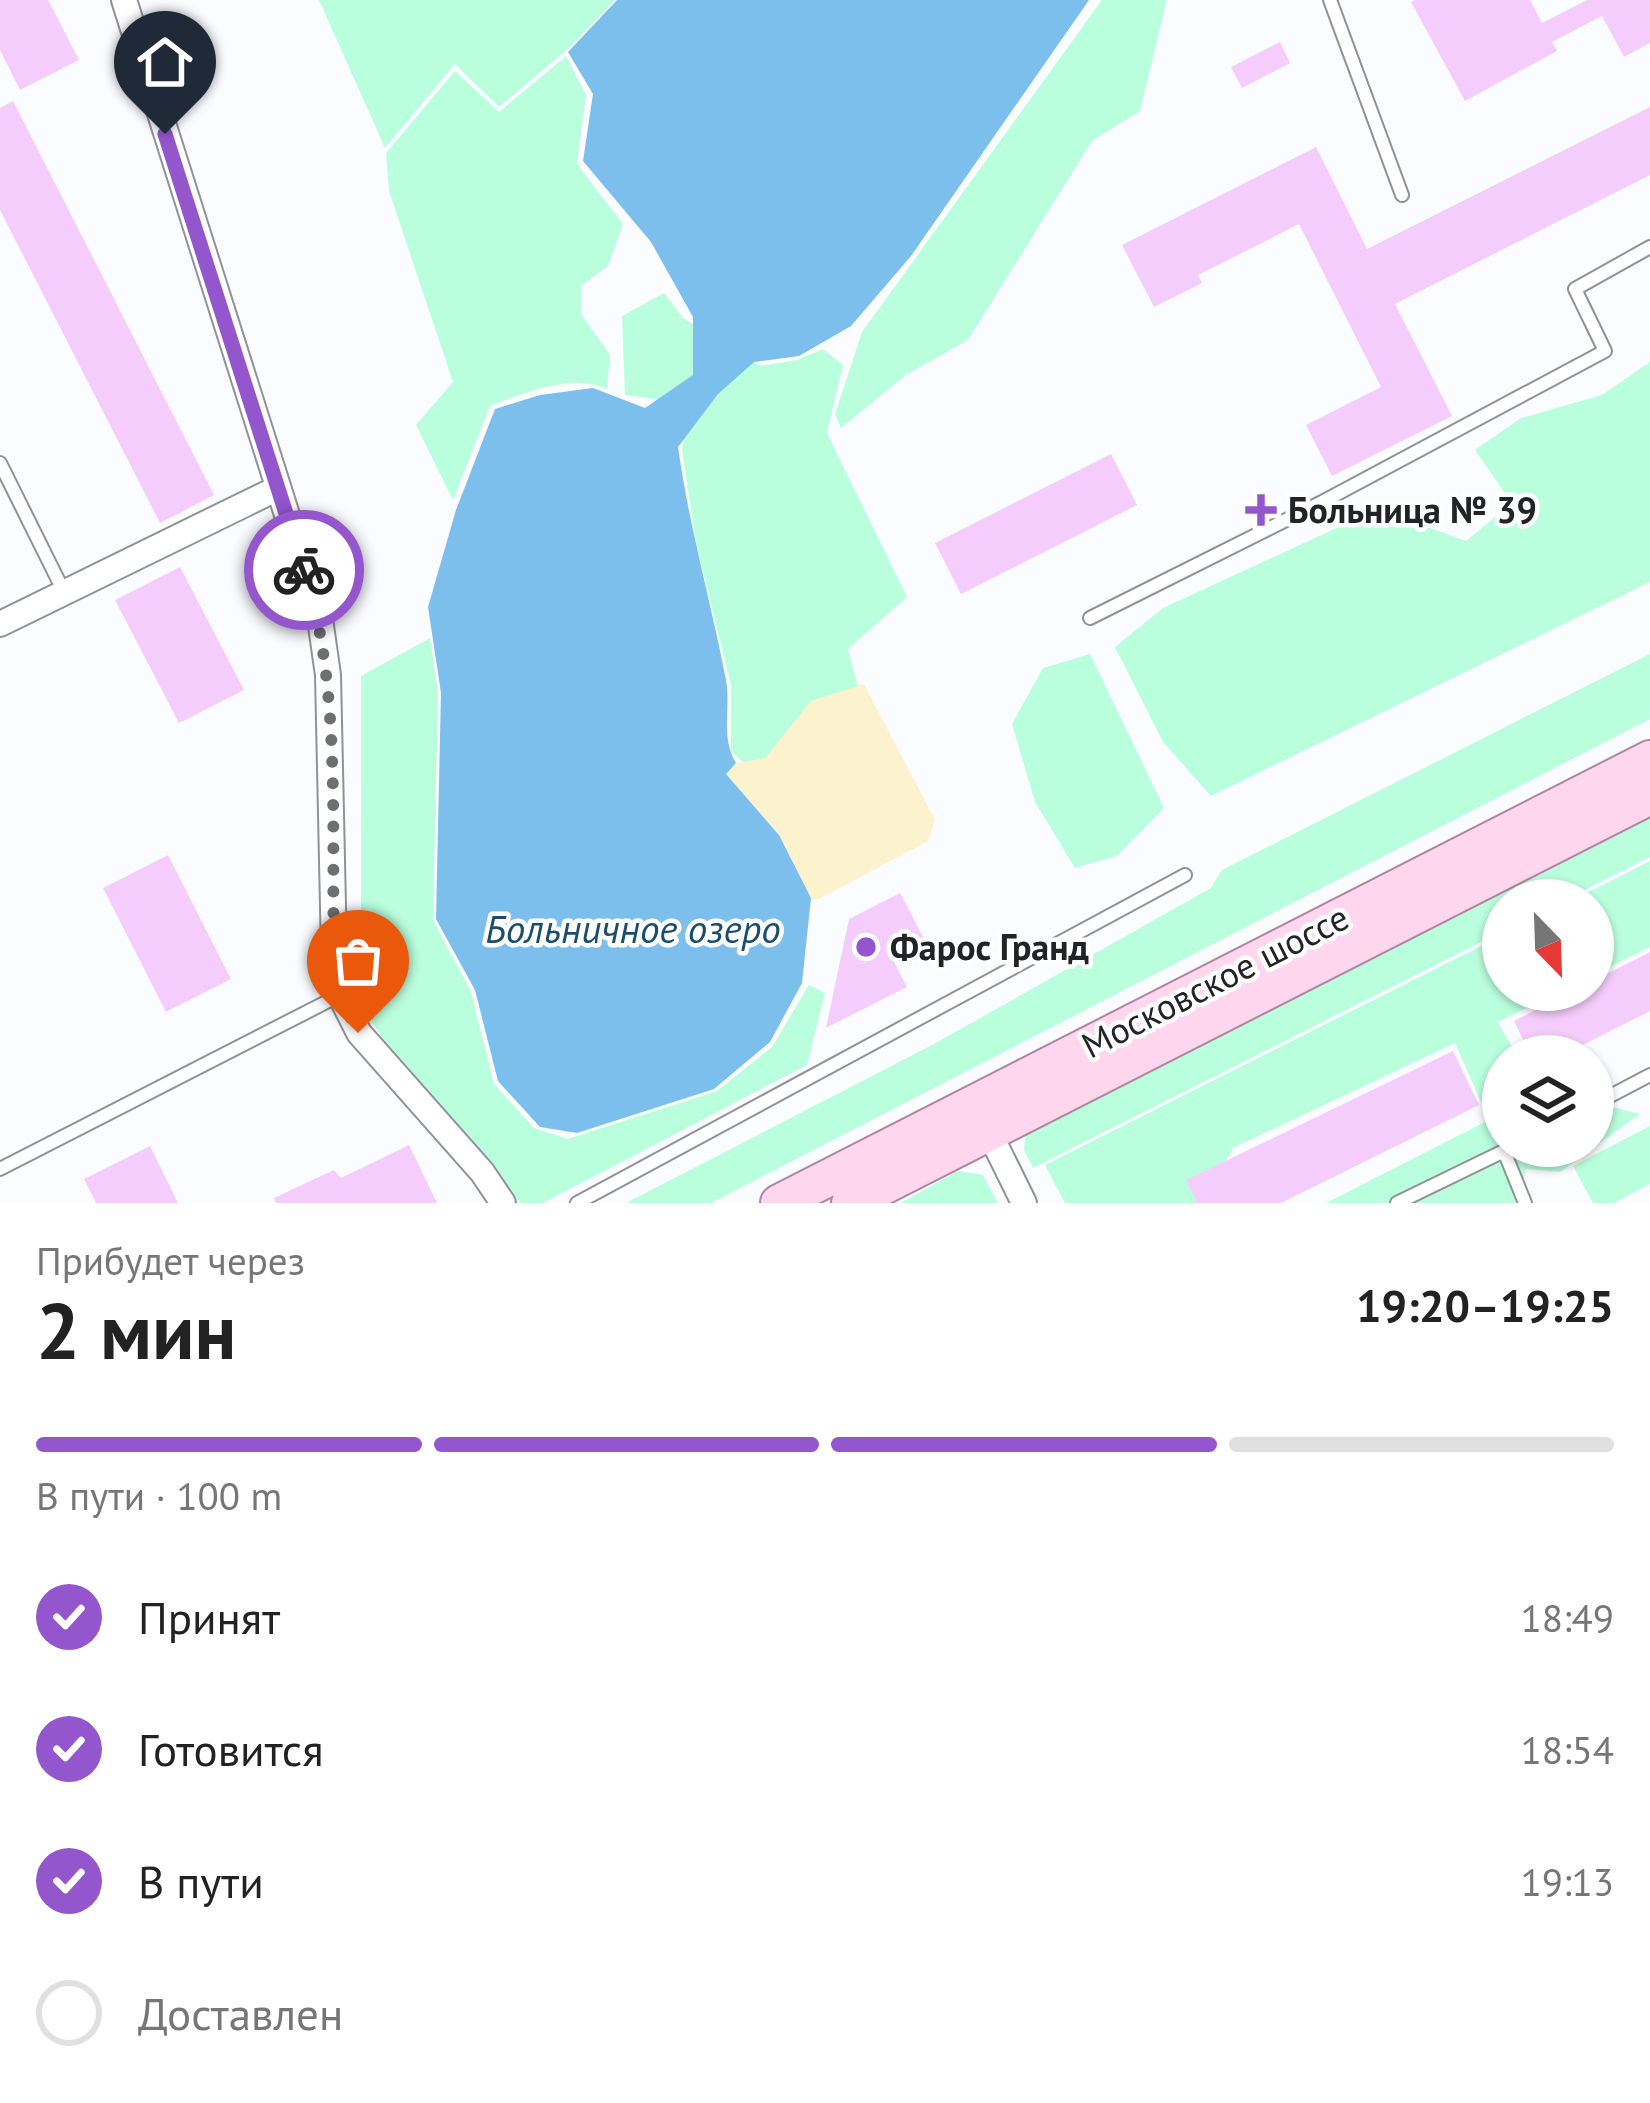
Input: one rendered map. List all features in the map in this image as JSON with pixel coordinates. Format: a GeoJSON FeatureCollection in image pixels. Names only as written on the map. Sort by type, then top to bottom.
{"type":"FeatureCollection","features":[{"type":"Feature","properties":{"kind":"main road","name":"Московское шоссе"},"geometry":{"type":"LineString","coordinates":[[779,1203],[1650,759]]}},
{"type":"Feature","properties":{"kind":"main road","name":"Московское шоссе"},"geometry":{"type":"LineString","coordinates":[[850,1203],[1650,796]]}},
{"type":"Feature","properties":{"kind":"street"},"geometry":{"type":"LineString","coordinates":[[124,0],[320,619],[328,675],[334,953],[340,995],[358,1033],[482,1172],[503,1203]]}},
{"type":"Feature","properties":{"kind":"street"},"geometry":{"type":"LineString","coordinates":[[0,624],[276,489]]}},
{"type":"Feature","properties":{"kind":"street"},"geometry":{"type":"LineString","coordinates":[[989,1132],[1024,1203]]}},
{"type":"Feature","properties":{"kind":"lane"},"geometry":{"type":"LineString","coordinates":[[1330,0],[1402,195]]}},
{"type":"Feature","properties":{"kind":"lane"},"geometry":{"type":"LineString","coordinates":[[1090,618],[1322,502],[1605,351],[1575,289],[1650,247]]}},
{"type":"Feature","properties":{"kind":"lane"},"geometry":{"type":"LineString","coordinates":[[0,463],[64,592]]}},
{"type":"Feature","properties":{"kind":"lane"},"geometry":{"type":"LineString","coordinates":[[577,1203],[1185,875]]}},
{"type":"Feature","properties":{"kind":"lane"},"geometry":{"type":"LineString","coordinates":[[0,1169],[340,995]]}},
{"type":"Feature","properties":{"kind":"lane"},"geometry":{"type":"LineString","coordinates":[[1614,1094],[1650,1075]]}},
{"type":"Feature","properties":{"kind":"lane"},"geometry":{"type":"LineString","coordinates":[[1397,1203],[1482,1162]]}},
{"type":"Feature","properties":{"kind":"lane"},"geometry":{"type":"LineString","coordinates":[[1514,1167],[1525,1203]]}},
{"type":"Feature","properties":{"kind":"green space"},"geometry":{"type":"Polygon","coordinates":[[[319,0],[615,0],[570,47],[499,107],[455,64],[385,148],[319,0]]]}},
{"type":"Feature","properties":{"kind":"green space"},"geometry":{"type":"Polygon","coordinates":[[[1102,0],[1167,0],[1140,111],[1092,141],[968,340],[906,375],[841,428],[835,414],[862,332],[1102,0]]]}},
{"type":"Feature","properties":{"kind":"green space"},"geometry":{"type":"Polygon","coordinates":[[[566,56],[586,95],[577,164],[623,224],[608,266],[581,286],[581,314],[610,355],[607,389],[563,384],[490,406],[453,500],[416,425],[453,382],[389,191],[386,153],[455,71],[499,112],[566,56]]]}},
{"type":"Feature","properties":{"kind":"green space"},"geometry":{"type":"Polygon","coordinates":[[[664,293],[683,318],[760,366],[797,360],[823,349],[843,365],[827,433],[907,597],[848,649],[881,774],[761,779],[731,751],[731,685],[696,543],[682,449],[691,404],[625,395],[622,316],[664,293]]]}},
{"type":"Feature","properties":{"kind":"green space"},"geometry":{"type":"Polygon","coordinates":[[[1650,362],[1650,582],[1211,796],[1163,742],[1115,647],[1163,608],[1378,509],[1466,541],[1512,503],[1475,450],[1521,418],[1602,395],[1650,362]]]}},
{"type":"Feature","properties":{"kind":"green space"},"geometry":{"type":"Polygon","coordinates":[[[430,638],[438,693],[433,920],[471,992],[494,1084],[534,1128],[568,1139],[717,1091],[772,1047],[809,985],[825,993],[807,1065],[543,1203],[521,1203],[404,1072],[372,1022],[361,944],[361,676],[430,638]]]}},
{"type":"Feature","properties":{"kind":"green space"},"geometry":{"type":"Polygon","coordinates":[[[1090,654],[1164,808],[1117,856],[1075,868],[1035,802],[1012,724],[1043,668],[1090,654]]]}},
{"type":"Feature","properties":{"kind":"green space"},"geometry":{"type":"Polygon","coordinates":[[[1650,654],[1650,719],[711,1203],[626,1203],[934,1044],[1211,888],[1222,870],[1650,654]]]}},
{"type":"Feature","properties":{"kind":"green space"},"geometry":{"type":"Polygon","coordinates":[[[1650,815],[1650,857],[1607,879],[1525,879],[1650,815]]]}},
{"type":"Feature","properties":{"kind":"green space"},"geometry":{"type":"Polygon","coordinates":[[[1650,861],[1650,947],[1614,965],[1614,879],[1650,861]]]}},
{"type":"Feature","properties":{"kind":"green space"},"geometry":{"type":"Polygon","coordinates":[[[1482,901],[1482,942],[1033,1168],[1024,1150],[1025,1135],[1482,901]]]}},
{"type":"Feature","properties":{"kind":"green space"},"geometry":{"type":"Polygon","coordinates":[[[1482,946],[1482,1011],[1520,1011],[1498,1022],[1505,1035],[1482,1035],[1482,1104],[1455,1043],[1233,1148],[1203,1203],[1065,1203],[1045,1165],[1482,946]]]}},
{"type":"Feature","properties":{"kind":"green space"},"geometry":{"type":"Polygon","coordinates":[[[1614,1107],[1640,1114],[1614,1133],[1614,1107]]]}},
{"type":"Feature","properties":{"kind":"green space"},"geometry":{"type":"Polygon","coordinates":[[[1482,1124],[1482,1167],[1567,1167],[1560,1172],[1526,1169],[1519,1203],[1326,1203],[1482,1124]]]}},
{"type":"Feature","properties":{"kind":"green space"},"geometry":{"type":"Polygon","coordinates":[[[1650,1126],[1650,1184],[1614,1203],[1593,1203],[1574,1167],[1614,1167],[1614,1145],[1650,1126]]]}},
{"type":"Feature","properties":{"kind":"green space"},"geometry":{"type":"Polygon","coordinates":[[[958,1171],[983,1175],[998,1203],[900,1203],[958,1171]]]}},
{"type":"Feature","properties":{"kind":"sand"},"geometry":{"type":"Polygon","coordinates":[[[864,684],[935,820],[928,841],[817,900],[811,898],[779,834],[726,774],[736,763],[765,758],[811,701],[864,684]]]}},
{"type":"Feature","properties":{"kind":"water","name":"Больничное озеро"},"geometry":{"type":"Polygon","coordinates":[[[617,0],[1089,0],[911,256],[851,326],[799,356],[754,362],[718,394],[678,447],[726,680],[727,733],[736,763],[726,774],[779,835],[811,898],[802,983],[770,1042],[714,1089],[577,1133],[540,1127],[498,1081],[475,990],[436,919],[441,693],[428,607],[456,510],[495,409],[540,395],[593,388],[645,408],[693,375],[693,317],[651,242],[583,161],[593,94],[568,52],[617,0]]]}},
{"type":"Feature","properties":{"kind":"building"},"geometry":{"type":"Polygon","coordinates":[[[0,0],[48,0],[79,60],[20,90],[0,50],[0,0]]]}},
{"type":"Feature","properties":{"kind":"building"},"geometry":{"type":"Polygon","coordinates":[[[1530,0],[1542,23],[1587,0],[1650,0],[1650,43],[1624,57],[1602,16],[1552,42],[1557,51],[1465,101],[1411,2],[1530,0]]]}},
{"type":"Feature","properties":{"kind":"building"},"geometry":{"type":"Polygon","coordinates":[[[1280,42],[1290,63],[1242,88],[1231,67],[1280,42]]]}},
{"type":"Feature","properties":{"kind":"building"},"geometry":{"type":"Polygon","coordinates":[[[13,101],[214,495],[160,523],[0,210],[0,108],[13,101]]]}},
{"type":"Feature","properties":{"kind":"building"},"geometry":{"type":"Polygon","coordinates":[[[1650,107],[1650,175],[1395,304],[1452,416],[1332,476],[1306,425],[1381,387],[1299,224],[1198,275],[1202,283],[1154,307],[1122,245],[1316,147],[1367,249],[1650,107]]]}},
{"type":"Feature","properties":{"kind":"building"},"geometry":{"type":"Polygon","coordinates":[[[1111,454],[1137,505],[961,594],[935,543],[1111,454]]]}},
{"type":"Feature","properties":{"kind":"building"},"geometry":{"type":"Polygon","coordinates":[[[180,567],[244,690],[179,723],[115,600],[180,567]]]}},
{"type":"Feature","properties":{"kind":"building"},"geometry":{"type":"Polygon","coordinates":[[[168,855],[231,979],[166,1012],[103,888],[168,855]]]}},
{"type":"Feature","properties":{"kind":"building"},"geometry":{"type":"Polygon","coordinates":[[[900,893],[924,939],[891,956],[907,987],[826,1028],[849,919],[900,893]]]}},
{"type":"Feature","properties":{"kind":"building"},"geometry":{"type":"Polygon","coordinates":[[[1650,952],[1650,1011],[1603,1035],[1521,1035],[1514,1021],[1534,1011],[1614,1011],[1614,970],[1650,952]]]}},
{"type":"Feature","properties":{"kind":"building"},"geometry":{"type":"Polygon","coordinates":[[[1453,1051],[1479,1105],[1281,1203],[1197,1203],[1186,1180],[1453,1051]]]}},
{"type":"Feature","properties":{"kind":"building"},"geometry":{"type":"Polygon","coordinates":[[[409,1145],[437,1203],[276,1203],[274,1198],[334,1170],[341,1178],[409,1145]]]}},
{"type":"Feature","properties":{"kind":"building"},"geometry":{"type":"Polygon","coordinates":[[[150,1146],[178,1203],[96,1203],[84,1179],[150,1146]]]}},
{"type":"Feature","properties":{"kind":"way so far"},"geometry":{"type":"LineString","coordinates":[[304,570],[320,619],[328,675],[334,953],[340,995],[358,1033]]}},
{"type":"Feature","properties":{"kind":"place","name":"Больница № 39"},"geometry":{"type":"Point","coordinates":[1261,510]}},
{"type":"Feature","properties":{"kind":"place","name":"Фарос Гранд"},"geometry":{"type":"Point","coordinates":[866,947]}},
{"type":"Feature","properties":{"kind":"route"},"geometry":{"type":"LineString","coordinates":[[165,134],[304,570]]}}]}
